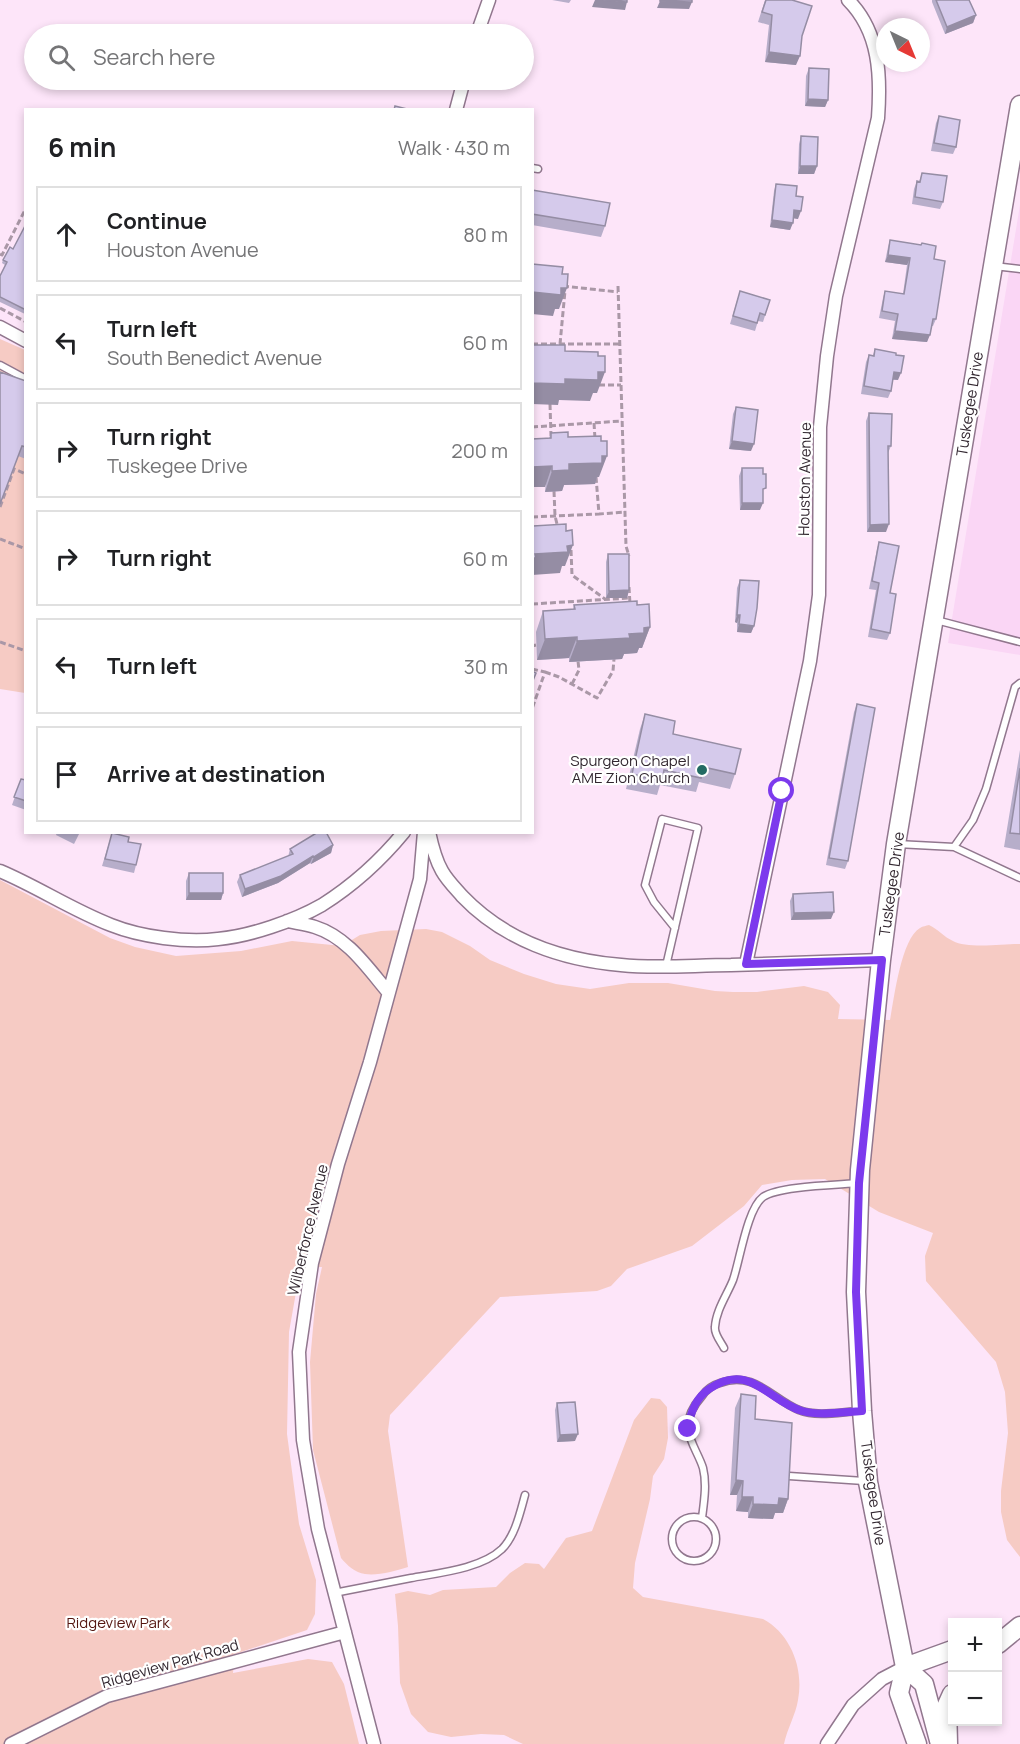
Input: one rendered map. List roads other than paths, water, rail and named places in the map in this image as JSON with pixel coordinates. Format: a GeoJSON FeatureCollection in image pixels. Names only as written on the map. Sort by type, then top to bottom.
{"type":"FeatureCollection","features":[{"type":"Feature","properties":{"kind":"street"},"geometry":{"type":"LineString","coordinates":[[481,24],[489,0]]}},
{"type":"Feature","properties":{"kind":"street","name":"Houston Avenue"},"geometry":{"type":"LineString","coordinates":[[746,964],[810,661],[819,595],[820,427],[827,356],[836,296],[878,118],[880,88],[878,57],[870,31],[848,0]]}},
{"type":"Feature","properties":{"kind":"street"},"geometry":{"type":"LineString","coordinates":[[457,108],[461,90]]}},
{"type":"Feature","properties":{"kind":"street","name":"Tuskegee Drive"},"geometry":{"type":"LineString","coordinates":[[917,1744],[899,1693],[905,1667],[868,1482],[856,1292],[859,1183],[896,844],[1020,105]]}},
{"type":"Feature","properties":{"kind":"street"},"geometry":{"type":"LineString","coordinates":[[0,327],[24,340]]}},
{"type":"Feature","properties":{"kind":"street"},"geometry":{"type":"LineString","coordinates":[[0,871],[112,926],[154,937],[186,940],[219,939],[261,930],[321,905],[351,884],[402,834]]}},
{"type":"Feature","properties":{"kind":"street","name":"Wilberforce Avenue"},"geometry":{"type":"LineString","coordinates":[[374,1744],[318,1529],[303,1440],[299,1352],[312,1263],[420,879],[424,834]]}},
{"type":"Feature","properties":{"kind":"street"},"geometry":{"type":"LineString","coordinates":[[430,834],[435,856],[443,873],[475,909],[498,927],[528,943],[560,955],[622,965],[666,966],[882,960]]}},
{"type":"Feature","properties":{"kind":"street"},"geometry":{"type":"LineString","coordinates":[[287,921],[315,927],[335,936],[357,954],[388,992]]}},
{"type":"Feature","properties":{"kind":"street"},"geometry":{"type":"LineString","coordinates":[[1002,1632],[1020,1626]]}},
{"type":"Feature","properties":{"kind":"street"},"geometry":{"type":"LineString","coordinates":[[1002,1641],[1020,1626]]}},
{"type":"Feature","properties":{"kind":"street","name":"Ridgeview Park Road"},"geometry":{"type":"LineString","coordinates":[[11,1744],[107,1696],[345,1632]]}},
{"type":"Feature","properties":{"kind":"street"},"geometry":{"type":"LineString","coordinates":[[827,1744],[853,1706],[882,1679],[905,1667],[948,1651]]}},
{"type":"Feature","properties":{"kind":"street"},"geometry":{"type":"LineString","coordinates":[[905,1667],[924,1684],[940,1744]]}},
{"type":"Feature","properties":{"kind":"street"},"geometry":{"type":"LineString","coordinates":[[948,1703],[948,1744]]}},
{"type":"Feature","properties":{"kind":"lane"},"geometry":{"type":"LineString","coordinates":[[993,266],[1020,269]]}},
{"type":"Feature","properties":{"kind":"lane"},"geometry":{"type":"LineString","coordinates":[[0,365],[24,378]]}},
{"type":"Feature","properties":{"kind":"lane"},"geometry":{"type":"LineString","coordinates":[[934,620],[1020,642]]}},
{"type":"Feature","properties":{"kind":"lane"},"geometry":{"type":"LineString","coordinates":[[954,847],[973,820],[986,789],[1016,687],[1020,683]]}},
{"type":"Feature","properties":{"kind":"lane"},"geometry":{"type":"LineString","coordinates":[[666,966],[675,928],[698,828],[662,819],[645,885],[654,902],[675,928]]}},
{"type":"Feature","properties":{"kind":"lane"},"geometry":{"type":"LineString","coordinates":[[896,844],[954,847],[1020,878]]}},
{"type":"Feature","properties":{"kind":"lane"},"geometry":{"type":"LineString","coordinates":[[723,1348],[714,1329],[719,1309],[732,1281],[755,1207],[761,1198],[787,1189],[859,1183]]}},
{"type":"Feature","properties":{"kind":"lane"},"geometry":{"type":"LineString","coordinates":[[702,1518],[705,1484],[703,1468],[688,1429],[694,1406],[704,1392],[729,1379],[742,1380],[757,1384],[800,1410],[814,1413],[862,1411]]}},
{"type":"Feature","properties":{"kind":"lane"},"geometry":{"type":"LineString","coordinates":[[789,1476],[868,1482]]}},
{"type":"Feature","properties":{"kind":"lane"},"geometry":{"type":"LineString","coordinates":[[333,1593],[457,1569],[488,1559],[502,1549],[509,1539],[525,1495]]}},
{"type":"Feature","properties":{"kind":"lane"},"geometry":{"type":"LineString","coordinates":[[687,1517],[702,1518],[713,1527],[716,1534],[714,1547],[705,1558],[692,1561],[684,1559],[674,1548],[675,1527],[687,1517]]}},
{"type":"Feature","properties":{"kind":"place","name":"Spurgeon Chapel AME Zion Church"},"geometry":{"type":"Point","coordinates":[702,770]}},
{"type":"Feature","properties":{"kind":"park label","name":"Ridgeview Park"},"geometry":{"type":"Point","coordinates":[118,1623]}}]}
